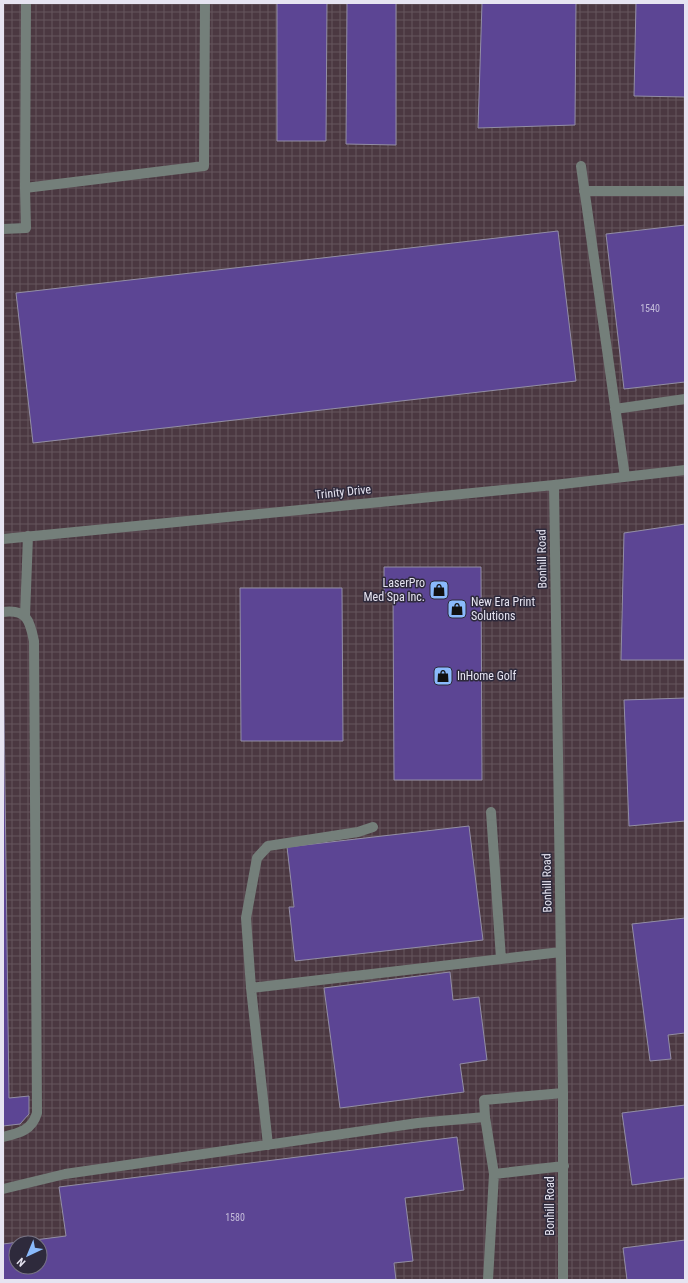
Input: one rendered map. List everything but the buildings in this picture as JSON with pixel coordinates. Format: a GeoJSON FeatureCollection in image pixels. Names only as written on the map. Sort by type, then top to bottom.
{"type":"FeatureCollection","features":[{"type":"Feature","properties":{"kind":"street"},"geometry":{"type":"LineString","coordinates":[[3,229],[26,228],[26,3]]}},
{"type":"Feature","properties":{"kind":"street"},"geometry":{"type":"LineString","coordinates":[[26,188],[204,166],[205,3]]}},
{"type":"Feature","properties":{"kind":"street"},"geometry":{"type":"LineString","coordinates":[[581,166],[625,477]]}},
{"type":"Feature","properties":{"kind":"street"},"geometry":{"type":"LineString","coordinates":[[584,191],[685,191]]}},
{"type":"Feature","properties":{"kind":"street"},"geometry":{"type":"LineString","coordinates":[[615,409],[685,399]]}},
{"type":"Feature","properties":{"kind":"street","name":"Trinity Drive"},"geometry":{"type":"LineString","coordinates":[[3,539],[554,485],[685,470]]}},
{"type":"Feature","properties":{"kind":"street","name":"Bonhill Road"},"geometry":{"type":"LineString","coordinates":[[554,485],[564,1166],[563,1280]]}},
{"type":"Feature","properties":{"kind":"street"},"geometry":{"type":"LineString","coordinates":[[25,616],[28,536]]}},
{"type":"Feature","properties":{"kind":"street"},"geometry":{"type":"LineString","coordinates":[[3,612],[12,611],[25,616],[30,622],[34,641],[38,1113],[34,1123],[23,1131],[3,1137]]}},
{"type":"Feature","properties":{"kind":"street"},"geometry":{"type":"LineString","coordinates":[[491,812],[501,959]]}},
{"type":"Feature","properties":{"kind":"street"},"geometry":{"type":"LineString","coordinates":[[268,1145],[251,988],[246,918],[257,858],[268,846],[358,832],[373,827]]}},
{"type":"Feature","properties":{"kind":"street"},"geometry":{"type":"LineString","coordinates":[[251,988],[561,952]]}},
{"type":"Feature","properties":{"kind":"street"},"geometry":{"type":"LineString","coordinates":[[488,1280],[494,1174],[485,1117],[484,1100],[563,1093]]}},
{"type":"Feature","properties":{"kind":"street"},"geometry":{"type":"LineString","coordinates":[[3,1190],[65,1174],[418,1123],[485,1117]]}},
{"type":"Feature","properties":{"kind":"street"},"geometry":{"type":"LineString","coordinates":[[494,1174],[564,1166]]}},
{"type":"Feature","properties":{"kind":"shaded area"},"geometry":{"type":"Polygon","coordinates":[[[3,3],[685,3],[685,1280],[3,1280],[3,3]]]}},
{"type":"Feature","properties":{"kind":"place","name":"LaserPro Med Spa Inc."},"geometry":{"type":"Point","coordinates":[439,590]}},
{"type":"Feature","properties":{"kind":"place","name":"New Era Print Solutions"},"geometry":{"type":"Point","coordinates":[457,609]}},
{"type":"Feature","properties":{"kind":"place","name":"InHome Golf"},"geometry":{"type":"Point","coordinates":[443,676]}}]}
